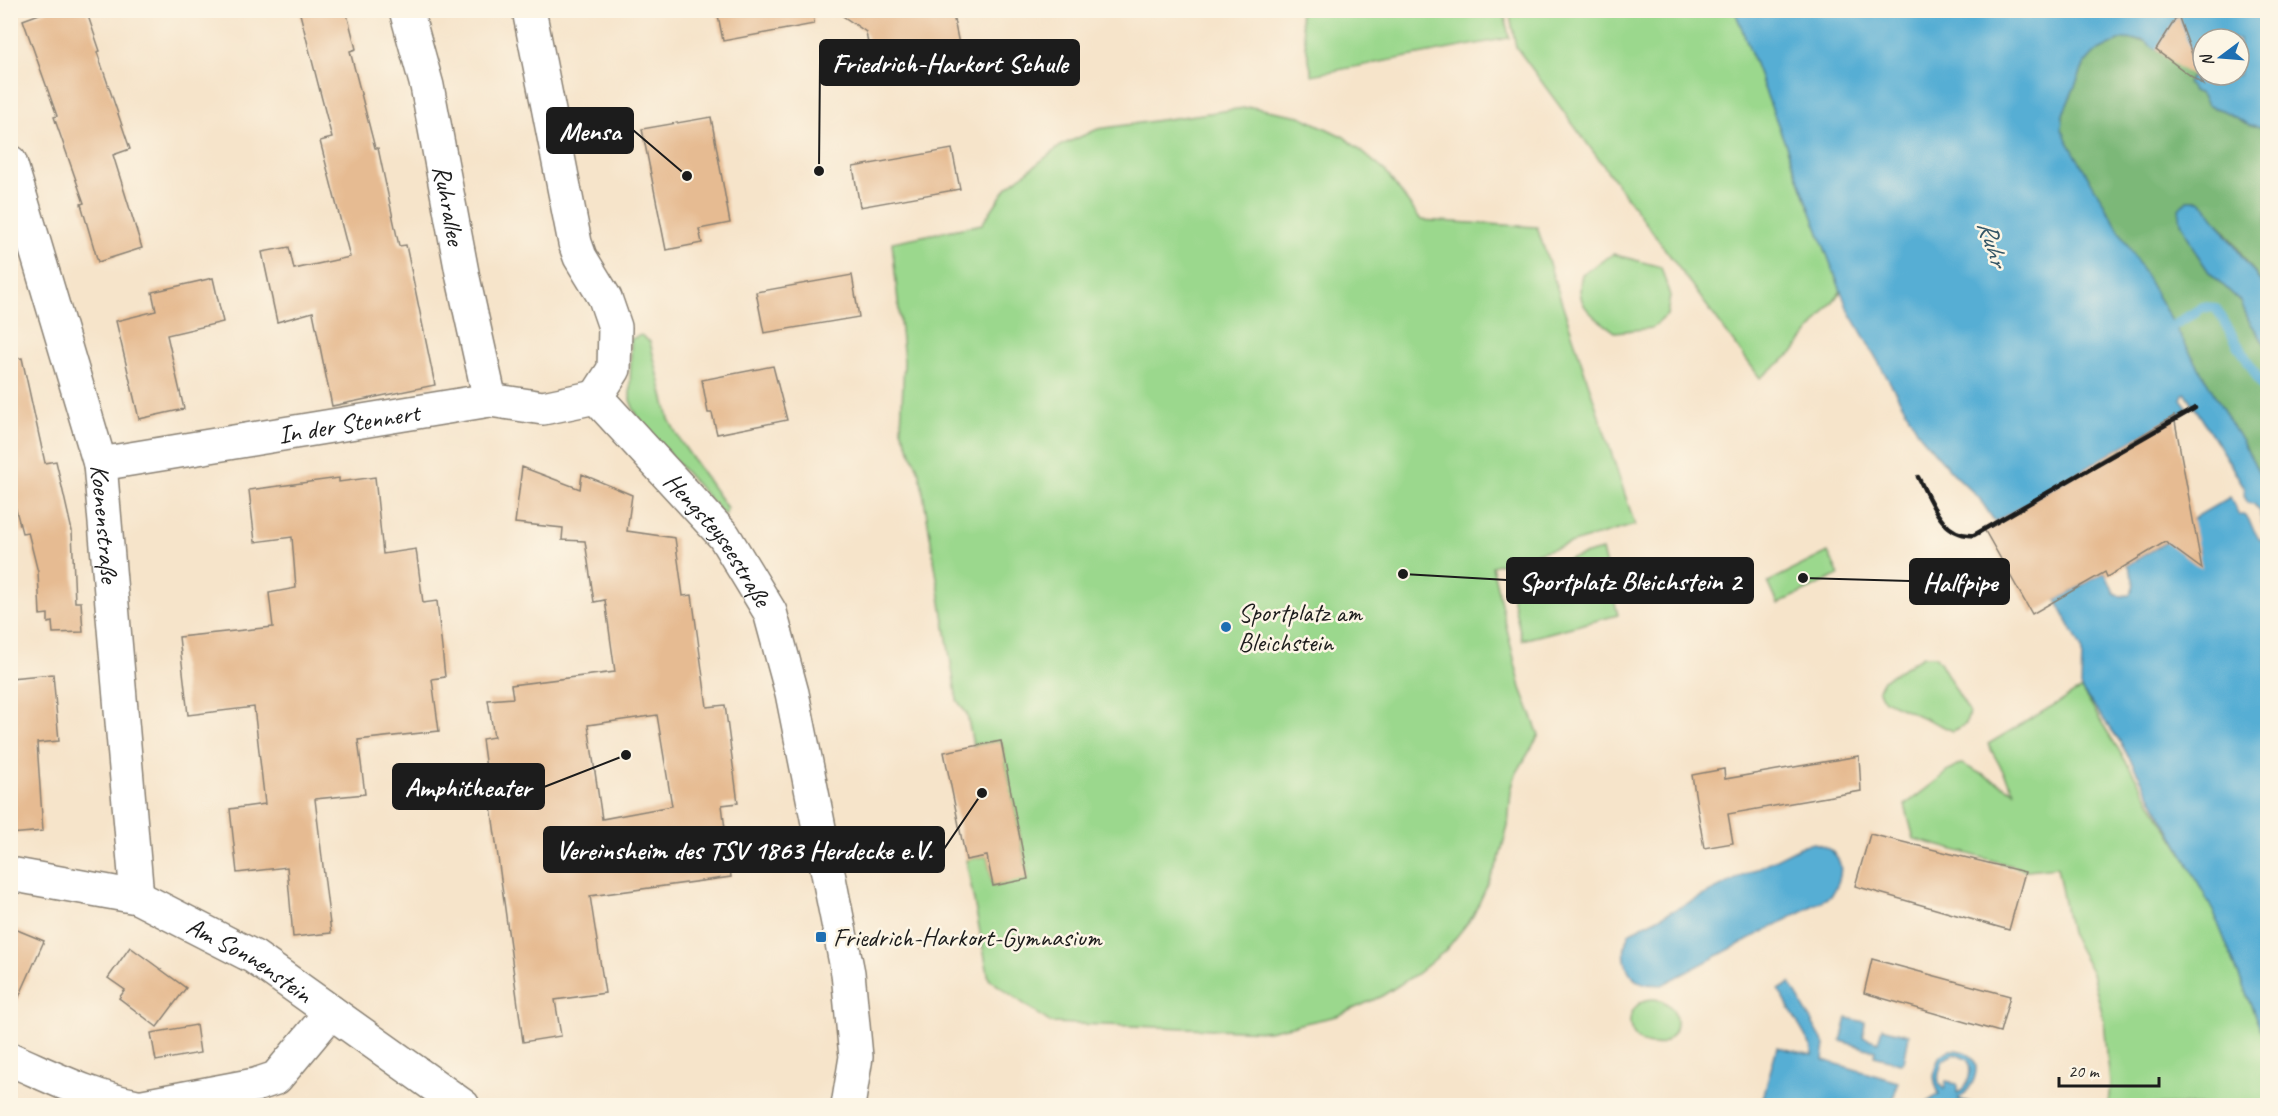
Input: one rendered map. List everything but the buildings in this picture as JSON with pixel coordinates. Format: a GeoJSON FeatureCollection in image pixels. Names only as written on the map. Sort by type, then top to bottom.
{"type":"FeatureCollection","features":[{"type":"Feature","properties":{"kind":"street","name":"Ruhrallee"},"geometry":{"type":"LineString","coordinates":[[406,10],[428,86],[463,278],[490,400]]}},
{"type":"Feature","properties":{"kind":"street"},"geometry":{"type":"LineString","coordinates":[[529,10],[579,257],[605,298],[615,327],[614,369],[596,397]]}},
{"type":"Feature","properties":{"kind":"street","name":"Koenenstraße"},"geometry":{"type":"LineString","coordinates":[[10,162],[100,464],[137,897]]}},
{"type":"Feature","properties":{"kind":"street","name":"In der Stennert"},"geometry":{"type":"LineString","coordinates":[[100,464],[490,400],[543,408],[596,397]]}},
{"type":"Feature","properties":{"kind":"street","name":"Hengsteyseestraße"},"geometry":{"type":"LineString","coordinates":[[596,397],[724,536],[770,612],[792,693],[848,973],[856,1057],[848,1106]]}},
{"type":"Feature","properties":{"kind":"street","name":"Am Sonnenstein"},"geometry":{"type":"LineString","coordinates":[[10,874],[137,897],[254,957],[463,1106]]}},
{"type":"Feature","properties":{"kind":"street"},"geometry":{"type":"LineString","coordinates":[[143,1106],[255,1085],[276,1078],[331,1012]]}},
{"type":"Feature","properties":{"kind":"street"},"geometry":{"type":"LineString","coordinates":[[10,1059],[81,1090],[114,1102],[137,1106]]}},
{"type":"Feature","properties":{"kind":"green space"},"geometry":{"type":"Polygon","coordinates":[[[1299,11],[1504,11],[1509,38],[1312,75],[1299,11]]]}},
{"type":"Feature","properties":{"kind":"green space"},"geometry":{"type":"Polygon","coordinates":[[[1509,11],[1735,11],[1841,291],[1794,352],[1760,378],[1516,47],[1509,11]]]}},
{"type":"Feature","properties":{"kind":"green space"},"geometry":{"type":"Polygon","coordinates":[[[2123,39],[2176,44],[2191,52],[2191,77],[2187,84],[2193,91],[2201,94],[2207,105],[2250,125],[2267,128],[2267,291],[2230,237],[2199,200],[2187,200],[2181,222],[2195,251],[2209,272],[2241,302],[2249,321],[2267,347],[2267,484],[2264,484],[2252,459],[2067,142],[2062,129],[2063,114],[2085,63],[2094,53],[2123,39]]]}},
{"type":"Feature","properties":{"kind":"green space","name":"Sportplatz am Bleichstein"},"geometry":{"type":"Polygon","coordinates":[[[1251,107],[1300,116],[1344,137],[1385,171],[1421,220],[1537,227],[1635,525],[1492,566],[1521,688],[1539,735],[1515,776],[1511,791],[1508,825],[1499,860],[1473,916],[1446,950],[1418,973],[1382,996],[1337,1016],[1268,1031],[1051,1023],[989,979],[966,860],[987,856],[993,886],[1028,878],[1001,741],[973,745],[967,714],[957,700],[920,474],[901,429],[904,361],[892,242],[982,224],[1007,187],[1062,145],[1098,129],[1251,107]]]}},
{"type":"Feature","properties":{"kind":"green space"},"geometry":{"type":"Polygon","coordinates":[[[1613,254],[1661,267],[1670,296],[1667,315],[1652,328],[1615,332],[1586,309],[1580,294],[1582,274],[1613,254]]]}},
{"type":"Feature","properties":{"kind":"green space"},"geometry":{"type":"Polygon","coordinates":[[[641,335],[650,342],[669,419],[681,442],[727,508],[724,515],[644,426],[634,410],[630,400],[631,339],[641,335]]]}},
{"type":"Feature","properties":{"kind":"green space"},"geometry":{"type":"Polygon","coordinates":[[[1602,550],[1618,615],[1522,640],[1507,575],[1602,550]]]}},
{"type":"Feature","properties":{"kind":"green space"},"geometry":{"type":"Polygon","coordinates":[[[1828,552],[1839,575],[1778,604],[1768,582],[1828,552]]]}},
{"type":"Feature","properties":{"kind":"green space"},"geometry":{"type":"Polygon","coordinates":[[[1923,656],[1935,656],[1940,662],[1969,712],[1966,724],[1953,731],[1884,700],[1878,689],[1883,680],[1923,656]]]}},
{"type":"Feature","properties":{"kind":"green space"},"geometry":{"type":"Polygon","coordinates":[[[2081,689],[2185,857],[2214,913],[2267,1046],[2267,1105],[2108,1105],[2110,1084],[2104,1021],[2092,973],[2070,933],[2057,867],[2027,870],[1914,839],[1905,805],[1957,765],[1962,764],[2014,791],[1988,744],[2081,689]]]}},
{"type":"Feature","properties":{"kind":"green space"},"geometry":{"type":"Polygon","coordinates":[[[1653,999],[1669,1006],[1676,1022],[1669,1038],[1653,1045],[1637,1038],[1630,1022],[1637,1006],[1653,999]]]}},
{"type":"Feature","properties":{"kind":"water","name":"Ruhr"},"geometry":{"type":"Polygon","coordinates":[[[1735,11],[2267,11],[2267,128],[2250,125],[2207,105],[2201,94],[2193,91],[2187,84],[2191,77],[2191,87],[2251,87],[2251,27],[2191,27],[2191,52],[2176,44],[2167,58],[2143,40],[2123,39],[2094,53],[2085,63],[2063,114],[2062,129],[2252,459],[2264,484],[2267,484],[2267,1046],[2214,913],[2185,857],[2119,740],[2081,689],[2082,649],[2056,600],[2105,572],[2114,593],[2120,596],[2129,595],[2134,584],[2127,565],[2173,538],[2199,552],[2187,522],[2230,497],[2239,515],[2246,516],[2259,539],[2262,540],[2266,536],[2259,511],[2254,504],[2248,503],[2244,496],[2245,488],[2186,393],[2181,399],[2188,408],[1995,522],[1979,498],[1951,471],[1920,435],[1847,307],[1735,11]]]}},
{"type":"Feature","properties":{"kind":"water"},"geometry":{"type":"Polygon","coordinates":[[[2187,200],[2199,200],[2205,205],[2267,291],[2267,347],[2249,321],[2241,302],[2209,272],[2195,251],[2181,222],[2179,209],[2187,200]]]}},
{"type":"Feature","properties":{"kind":"water"},"geometry":{"type":"Polygon","coordinates":[[[1814,843],[1832,851],[1840,864],[1839,879],[1831,896],[1662,985],[1639,981],[1628,970],[1625,947],[1630,932],[1804,845],[1814,843]]]}},
{"type":"Feature","properties":{"kind":"water"},"geometry":{"type":"Polygon","coordinates":[[[1790,983],[1825,1045],[1823,1060],[1898,1082],[1892,1105],[1761,1105],[1777,1047],[1812,1055],[1812,1048],[1779,990],[1790,983]]]}},
{"type":"Feature","properties":{"kind":"water"},"geometry":{"type":"Polygon","coordinates":[[[1847,1018],[1865,1022],[1863,1037],[1878,1042],[1882,1028],[1909,1035],[1904,1062],[1874,1056],[1875,1051],[1841,1041],[1847,1018]]]}},
{"type":"Feature","properties":{"kind":"water"},"geometry":{"type":"Polygon","coordinates":[[[1949,1050],[1961,1051],[1974,1061],[1976,1068],[1972,1085],[1958,1099],[1978,1105],[1924,1105],[1939,1094],[1934,1076],[1939,1057],[1949,1050]],[[1955,1054],[1943,1060],[1938,1079],[1944,1089],[1946,1082],[1957,1084],[1957,1093],[1964,1088],[1970,1070],[1968,1060],[1955,1054]]]}},
{"type":"Feature","properties":{"kind":"waterway"},"geometry":{"type":"LineString","coordinates":[[2173,326],[2203,307],[2216,308],[2268,395]]}},
{"type":"Feature","properties":{"kind":"railway"},"geometry":{"type":"LineString","coordinates":[[1918,477],[1933,507],[1946,524],[1954,531],[1974,535],[2195,408]]}},
{"type":"Feature","properties":{"kind":"place","name":"Friedrich-Harkort Schule"},"geometry":{"type":"Point","coordinates":[819,171]}},
{"type":"Feature","properties":{"kind":"place","name":"Mensa"},"geometry":{"type":"Point","coordinates":[687,176]}},
{"type":"Feature","properties":{"kind":"place","name":"Sportplatz Bleichstein 2"},"geometry":{"type":"Point","coordinates":[1403,574]}},
{"type":"Feature","properties":{"kind":"place","name":"Halfpipe"},"geometry":{"type":"Point","coordinates":[1803,578]}},
{"type":"Feature","properties":{"kind":"place","name":"Sportplatz am Bleichstein"},"geometry":{"type":"Point","coordinates":[1226,627]}},
{"type":"Feature","properties":{"kind":"place","name":"Amphitheater"},"geometry":{"type":"Point","coordinates":[626,755]}},
{"type":"Feature","properties":{"kind":"place","name":"Vereinsheim des TSV 1863 Herdecke e.V."},"geometry":{"type":"Point","coordinates":[982,793]}},
{"type":"Feature","properties":{"kind":"place","name":"Friedrich-Harkort-Gymnasium"},"geometry":{"type":"Point","coordinates":[821,937]}}]}
